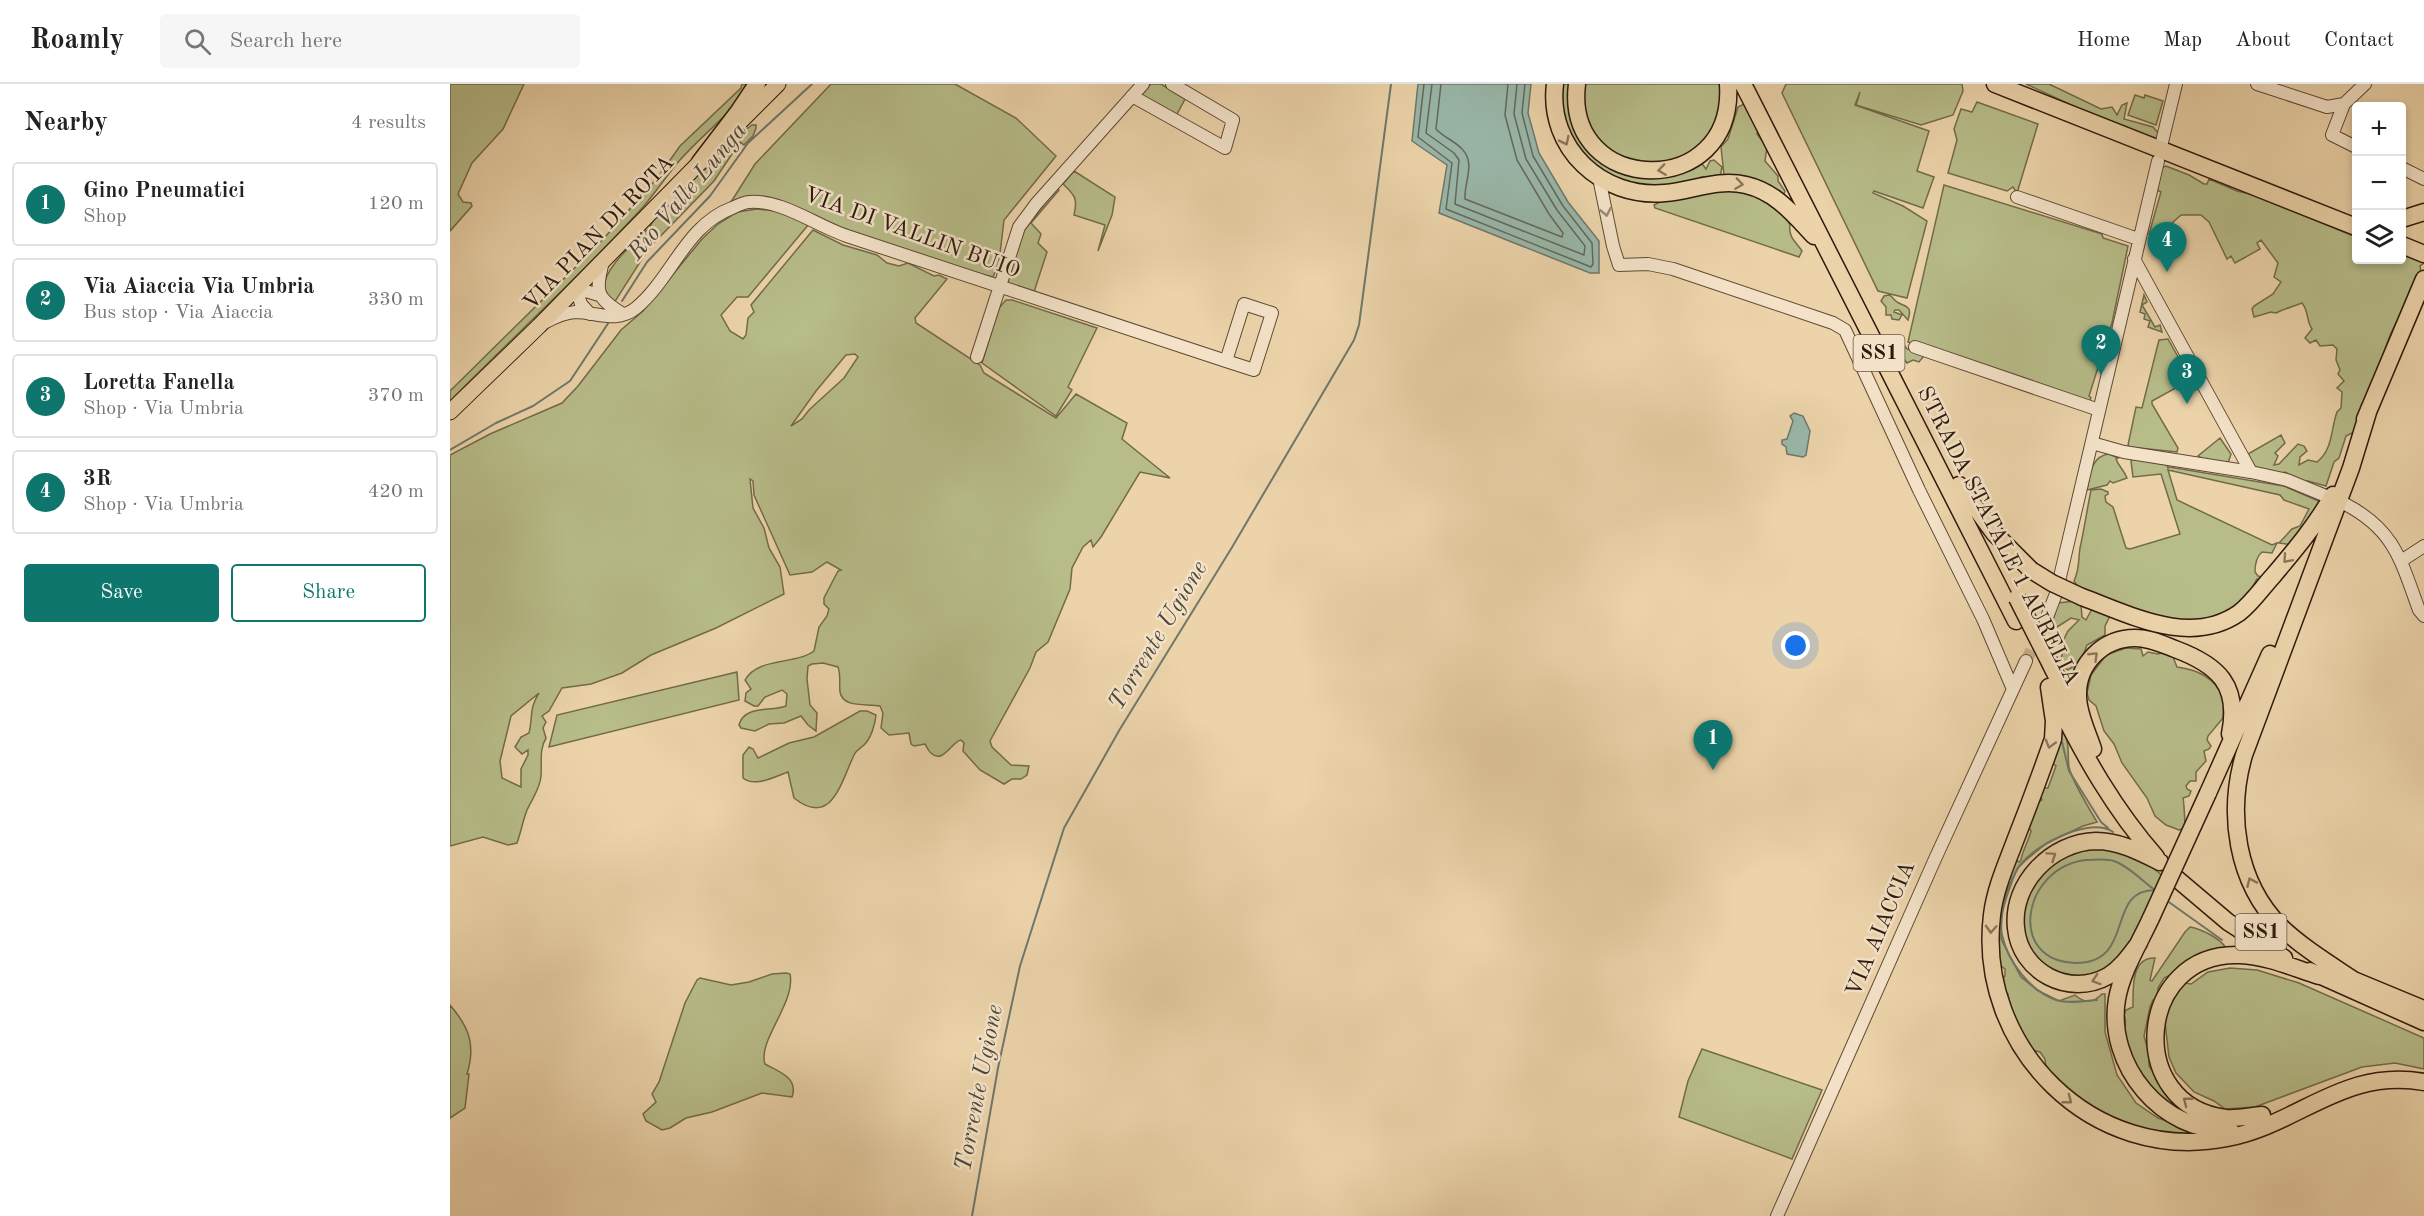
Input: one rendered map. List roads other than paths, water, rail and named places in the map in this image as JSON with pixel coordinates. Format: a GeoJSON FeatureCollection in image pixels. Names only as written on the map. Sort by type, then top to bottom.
{"type":"FeatureCollection","features":[{"type":"Feature","properties":{"kind":"highway"},"geometry":{"type":"LineString","coordinates":[[700,162],[757,84]]}},
{"type":"Feature","properties":{"kind":"highway"},"geometry":{"type":"LineString","coordinates":[[1556,84],[1556,116],[1564,139],[1579,161],[1599,178],[1622,189],[1646,193],[1664,193],[1726,183],[1753,187],[1780,201],[1827,250]]}},
{"type":"Feature","properties":{"kind":"highway"},"geometry":{"type":"LineString","coordinates":[[1577,84],[1576,105],[1579,118],[1596,147],[1605,156],[1625,167],[1650,172],[1686,164],[1708,148],[1718,134],[1726,114],[1728,84]]}},
{"type":"Feature","properties":{"kind":"highway","name":"STRADA STATALE 1 AURELIA"},"geometry":{"type":"LineString","coordinates":[[1743,84],[2016,621],[2132,812],[2171,867],[2264,935],[2352,979]]}},
{"type":"Feature","properties":{"kind":"highway","name":"STRADA STATALE 1 AURELIA"},"geometry":{"type":"LineString","coordinates":[[1754,84],[2017,598],[2048,676],[2105,791],[2136,834],[2205,904],[2252,939],[2319,976]]}},
{"type":"Feature","properties":{"kind":"highway"},"geometry":{"type":"LineString","coordinates":[[1989,84],[2006,86],[2070,114],[2352,225]]}},
{"type":"Feature","properties":{"kind":"highway"},"geometry":{"type":"LineString","coordinates":[[2285,199],[2352,214]]}},
{"type":"Feature","properties":{"kind":"highway"},"geometry":{"type":"LineString","coordinates":[[2406,218],[2424,212]]}},
{"type":"Feature","properties":{"kind":"highway"},"geometry":{"type":"LineString","coordinates":[[2424,279],[2264,668],[2139,944],[2118,996],[2116,1011],[2120,1047],[2127,1066],[2151,1099],[2179,1118],[2216,1125],[2264,1120],[2350,1086],[2382,1080],[2424,1082]]}},
{"type":"Feature","properties":{"kind":"highway"},"geometry":{"type":"LineString","coordinates":[[2413,304],[2424,286]]}},
{"type":"Feature","properties":{"kind":"highway"},"geometry":{"type":"LineString","coordinates":[[2369,410],[2344,489],[2244,755],[2235,806],[2238,838],[2244,864],[2256,892],[2270,914],[2290,935],[2352,979],[2424,1010]]}},
{"type":"Feature","properties":{"kind":"highway"},"geometry":{"type":"LineString","coordinates":[[1959,485],[1998,538],[2031,570],[2052,584],[2164,626],[2190,628],[2221,622],[2239,613],[2318,522],[2335,498]]}},
{"type":"Feature","properties":{"kind":"highway"},"geometry":{"type":"LineString","coordinates":[[2093,749],[2078,699],[2080,676],[2088,661],[2109,644],[2137,638],[2199,658],[2219,674],[2227,686],[2233,703],[2225,758]]}},
{"type":"Feature","properties":{"kind":"highway"},"geometry":{"type":"LineString","coordinates":[[2048,676],[2054,721],[2053,739],[1998,887],[1992,915],[1992,969],[1999,1000],[2013,1035],[2036,1070],[2058,1092],[2084,1111],[2122,1129],[2165,1140],[2195,1141],[2239,1136],[2264,1120],[2345,1077],[2383,1071],[2424,1075]]}},
{"type":"Feature","properties":{"kind":"highway"},"geometry":{"type":"LineString","coordinates":[[2139,944],[2117,970],[2109,975],[2080,984],[2062,983],[2038,971],[2025,955],[2015,927],[2017,906],[2028,880],[2040,866],[2054,854],[2078,844],[2114,843],[2136,850],[2171,867]]}},
{"type":"Feature","properties":{"kind":"highway"},"geometry":{"type":"LineString","coordinates":[[2264,1120],[2211,1114],[2187,1102],[2175,1091],[2162,1070],[2155,1046],[2155,1024],[2161,1004],[2181,976],[2202,963],[2224,956],[2240,955],[2260,958],[2319,976],[2424,1022]]}},
{"type":"Feature","properties":{"kind":"main road","name":"VIA PIAN DI ROTA"},"geometry":{"type":"LineString","coordinates":[[450,412],[539,326],[778,84]]}},
{"type":"Feature","properties":{"kind":"street"},"geometry":{"type":"LineString","coordinates":[[977,357],[1019,227],[1026,215],[1143,84]]}},
{"type":"Feature","properties":{"kind":"street"},"geometry":{"type":"LineString","coordinates":[[1132,96],[1225,148],[1233,120],[1172,84]]}},
{"type":"Feature","properties":{"kind":"street"},"geometry":{"type":"LineString","coordinates":[[2162,142],[2176,84]]}},
{"type":"Feature","properties":{"kind":"street"},"geometry":{"type":"LineString","coordinates":[[2257,84],[2326,107],[2344,104]]}},
{"type":"Feature","properties":{"kind":"street"},"geometry":{"type":"LineString","coordinates":[[2352,145],[2332,135],[2344,104],[2365,84]]}},
{"type":"Feature","properties":{"kind":"street"},"geometry":{"type":"LineString","coordinates":[[2042,630],[2058,586],[2158,161]]}},
{"type":"Feature","properties":{"kind":"street"},"geometry":{"type":"LineString","coordinates":[[2406,170],[2424,179]]}},
{"type":"Feature","properties":{"kind":"street"},"geometry":{"type":"LineString","coordinates":[[1599,178],[1619,265],[1648,264],[1673,269],[1823,319],[1845,330],[1919,490],[1983,619],[2012,687]]}},
{"type":"Feature","properties":{"kind":"street"},"geometry":{"type":"LineString","coordinates":[[2017,197],[2138,239]]}},
{"type":"Feature","properties":{"kind":"street","name":"VIA DI VALLIN BUIO"},"geometry":{"type":"LineString","coordinates":[[623,314],[639,305],[687,244],[717,213],[748,202],[770,203],[842,234],[999,287],[1226,361],[1254,370],[1272,313],[1244,304],[1226,361]]}},
{"type":"Feature","properties":{"kind":"street"},"geometry":{"type":"LineString","coordinates":[[2134,259],[2251,472]]}},
{"type":"Feature","properties":{"kind":"street"},"geometry":{"type":"LineString","coordinates":[[599,295],[598,284],[603,261]]}},
{"type":"Feature","properties":{"kind":"street"},"geometry":{"type":"LineString","coordinates":[[576,288],[599,295],[608,305],[623,314]]}},
{"type":"Feature","properties":{"kind":"street"},"geometry":{"type":"LineString","coordinates":[[576,288],[581,304],[590,314]]}},
{"type":"Feature","properties":{"kind":"street"},"geometry":{"type":"LineString","coordinates":[[539,326],[566,314],[590,314],[611,318],[623,314]]}},
{"type":"Feature","properties":{"kind":"street"},"geometry":{"type":"LineString","coordinates":[[1915,347],[2099,410]]}},
{"type":"Feature","properties":{"kind":"street"},"geometry":{"type":"LineString","coordinates":[[2092,443],[2124,452],[2287,480],[2335,498],[2377,524],[2392,543],[2419,610],[2424,616]]}},
{"type":"Feature","properties":{"kind":"street"},"geometry":{"type":"LineString","coordinates":[[2401,561],[2424,546]]}},
{"type":"Feature","properties":{"kind":"street","name":"VIA AIACCIA"},"geometry":{"type":"LineString","coordinates":[[1777,1216],[2012,687],[2026,661]]}},
{"type":"Feature","properties":{"kind":"water"},"geometry":{"type":"Polygon","coordinates":[[[1418,84],[1531,84],[1528,113],[1539,153],[1568,202],[1599,241],[1599,273],[1590,273],[1439,213],[1447,165],[1412,141],[1418,84]]]}},
{"type":"Feature","properties":{"kind":"water"},"geometry":{"type":"Polygon","coordinates":[[[1794,413],[1803,416],[1810,431],[1806,455],[1803,457],[1787,454],[1786,447],[1782,444],[1782,440],[1787,439],[1793,421],[1790,416],[1794,413]]]}},
{"type":"Feature","properties":{"kind":"waterway","name":"Rio Valle Lunga"},"geometry":{"type":"LineString","coordinates":[[622,301],[647,262],[710,196],[748,143],[812,84]]}},
{"type":"Feature","properties":{"kind":"waterway","name":"Torrente Ugione"},"geometry":{"type":"LineString","coordinates":[[972,1216],[998,1068],[1020,966],[1064,828],[1120,729],[1231,549],[1354,340],[1359,325],[1391,84]]}},
{"type":"Feature","properties":{"kind":"waterway","name":"Rio Valle Lunga"},"geometry":{"type":"LineString","coordinates":[[450,450],[496,423],[533,406],[570,381],[609,322]]}},
{"type":"Feature","properties":{"kind":"waterway"},"geometry":{"type":"LineString","coordinates":[[2062,742],[2069,771],[2101,822],[2108,828]]}},
{"type":"Feature","properties":{"kind":"waterway"},"geometry":{"type":"LineString","coordinates":[[2097,1000],[2061,1001],[2037,990],[2029,983],[2009,955],[2002,935],[2002,918],[2005,901],[2015,874],[2031,854],[2052,840],[2089,827],[2109,829],[2113,832]]}},
{"type":"Feature","properties":{"kind":"waterway"},"geometry":{"type":"LineString","coordinates":[[2155,890],[2140,893],[2130,901],[2107,952],[2095,960],[2076,963],[2054,959],[2039,947],[2032,932],[2031,914],[2036,895],[2048,879],[2064,866],[2086,860],[2114,861],[2130,870],[2155,890],[2157,892]]}},
{"type":"Feature","properties":{"kind":"waterway"},"geometry":{"type":"LineString","coordinates":[[2166,900],[2222,940]]}},
{"type":"Feature","properties":{"kind":"tunnel"},"geometry":{"type":"LineString","coordinates":[[2026,661],[2039,635]]}},
{"type":"Feature","properties":{"kind":"place","name":"3R"},"geometry":{"type":"Point","coordinates":[2167,272]}},
{"type":"Feature","properties":{"kind":"place","name":"Via Aiaccia Via Umbria"},"geometry":{"type":"Point","coordinates":[2101,375]}},
{"type":"Feature","properties":{"kind":"place","name":"Loretta Fanella"},"geometry":{"type":"Point","coordinates":[2187,404]}},
{"type":"Feature","properties":{"kind":"place","name":"Gino Pneumatici"},"geometry":{"type":"Point","coordinates":[1713,770]}}]}
